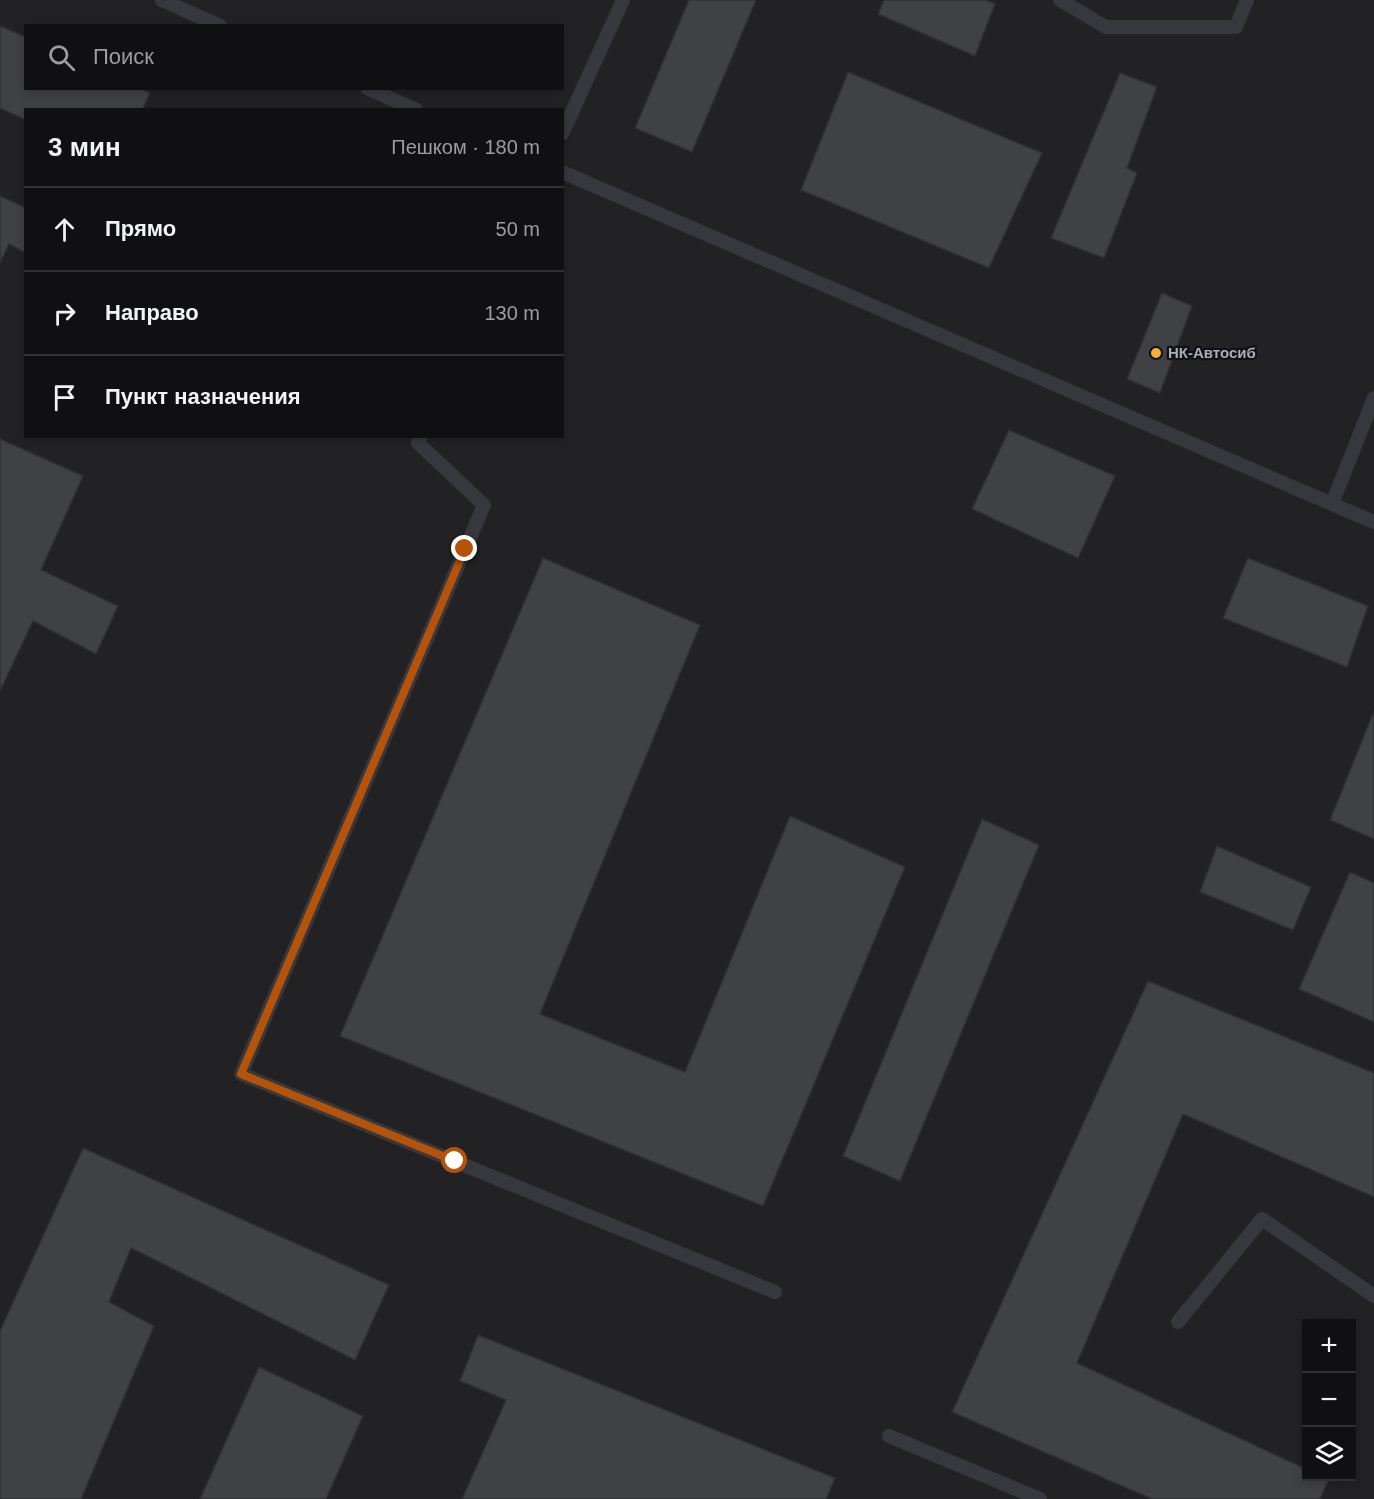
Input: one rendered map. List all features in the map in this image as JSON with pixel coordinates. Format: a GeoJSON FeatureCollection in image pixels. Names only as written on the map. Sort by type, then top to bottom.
{"type":"FeatureCollection","features":[{"type":"Feature","properties":{"kind":"lane"},"geometry":{"type":"LineString","coordinates":[[162,0],[216,24]]}},
{"type":"Feature","properties":{"kind":"lane"},"geometry":{"type":"LineString","coordinates":[[564,130],[623,0]]}},
{"type":"Feature","properties":{"kind":"lane"},"geometry":{"type":"LineString","coordinates":[[1060,0],[1106,27],[1236,27],[1246,0]]}},
{"type":"Feature","properties":{"kind":"lane"},"geometry":{"type":"LineString","coordinates":[[371,90],[412,108]]}},
{"type":"Feature","properties":{"kind":"lane"},"geometry":{"type":"LineString","coordinates":[[564,173],[1374,522]]}},
{"type":"Feature","properties":{"kind":"lane"},"geometry":{"type":"LineString","coordinates":[[1332,504],[1374,398]]}},
{"type":"Feature","properties":{"kind":"lane"},"geometry":{"type":"LineString","coordinates":[[420,438],[418,443],[484,505],[241,1074],[775,1292]]}},
{"type":"Feature","properties":{"kind":"lane"},"geometry":{"type":"LineString","coordinates":[[1178,1322],[1262,1220],[1374,1296]]}},
{"type":"Feature","properties":{"kind":"lane"},"geometry":{"type":"LineString","coordinates":[[889,1436],[1040,1499]]}},
{"type":"Feature","properties":{"kind":"shaded area"},"geometry":{"type":"Polygon","coordinates":[[[0,0],[1374,0],[1374,1499],[0,1499],[0,0]]]}},
{"type":"Feature","properties":{"kind":"building"},"geometry":{"type":"Polygon","coordinates":[[[689,0],[756,0],[692,152],[635,128],[689,0]]]}},
{"type":"Feature","properties":{"kind":"building"},"geometry":{"type":"Polygon","coordinates":[[[884,0],[986,0],[995,4],[975,56],[878,14],[884,0]]]}},
{"type":"Feature","properties":{"kind":"building"},"geometry":{"type":"Polygon","coordinates":[[[0,26],[24,36],[24,90],[144,90],[150,93],[143,108],[24,108],[24,119],[0,108],[0,26]]]}},
{"type":"Feature","properties":{"kind":"building"},"geometry":{"type":"Polygon","coordinates":[[[848,72],[1042,153],[989,268],[801,190],[848,72]]]}},
{"type":"Feature","properties":{"kind":"building"},"geometry":{"type":"Polygon","coordinates":[[[1120,73],[1157,87],[1127,168],[1137,173],[1104,258],[1051,238],[1120,73]]]}},
{"type":"Feature","properties":{"kind":"building"},"geometry":{"type":"Polygon","coordinates":[[[0,196],[24,207],[24,252],[9,244],[0,263],[0,196]]]}},
{"type":"Feature","properties":{"kind":"building"},"geometry":{"type":"Polygon","coordinates":[[[1162,293],[1192,306],[1160,393],[1127,379],[1162,293]]]}},
{"type":"Feature","properties":{"kind":"building"},"geometry":{"type":"Polygon","coordinates":[[[1009,430],[1115,476],[1078,558],[972,509],[1009,430]]]}},
{"type":"Feature","properties":{"kind":"building"},"geometry":{"type":"Polygon","coordinates":[[[0,439],[83,476],[41,570],[118,606],[96,654],[33,621],[0,691],[0,439]]]}},
{"type":"Feature","properties":{"kind":"building"},"geometry":{"type":"Polygon","coordinates":[[[543,558],[700,625],[540,1014],[685,1072],[790,816],[905,867],[763,1206],[340,1036],[543,558]]]}},
{"type":"Feature","properties":{"kind":"building"},"geometry":{"type":"Polygon","coordinates":[[[1248,558],[1368,606],[1347,667],[1223,618],[1248,558]]]}},
{"type":"Feature","properties":{"kind":"building"},"geometry":{"type":"Polygon","coordinates":[[[1374,711],[1374,839],[1330,820],[1374,711]]]}},
{"type":"Feature","properties":{"kind":"building"},"geometry":{"type":"Polygon","coordinates":[[[982,819],[1039,845],[900,1181],[843,1156],[982,819]]]}},
{"type":"Feature","properties":{"kind":"building"},"geometry":{"type":"Polygon","coordinates":[[[1217,846],[1311,887],[1293,930],[1200,892],[1217,846]]]}},
{"type":"Feature","properties":{"kind":"building"},"geometry":{"type":"Polygon","coordinates":[[[1350,872],[1374,883],[1374,1022],[1299,989],[1350,872]]]}},
{"type":"Feature","properties":{"kind":"building"},"geometry":{"type":"Polygon","coordinates":[[[1148,981],[1374,1073],[1374,1197],[1183,1114],[1077,1363],[1302,1467],[1302,1481],[1328,1481],[1320,1499],[1152,1499],[952,1412],[1148,981]]]}},
{"type":"Feature","properties":{"kind":"building"},"geometry":{"type":"Polygon","coordinates":[[[83,1148],[389,1285],[355,1360],[131,1248],[109,1302],[154,1326],[81,1499],[0,1499],[0,1331],[83,1148]]]}},
{"type":"Feature","properties":{"kind":"building"},"geometry":{"type":"Polygon","coordinates":[[[478,1335],[835,1478],[826,1499],[462,1499],[506,1400],[460,1381],[478,1335]]]}},
{"type":"Feature","properties":{"kind":"building"},"geometry":{"type":"Polygon","coordinates":[[[259,1367],[363,1416],[326,1499],[200,1499],[259,1367]]]}},
{"type":"Feature","properties":{"kind":"place","name":"НК-Автосиб"},"geometry":{"type":"Point","coordinates":[1156,353]}},
{"type":"Feature","properties":{"kind":"route"},"geometry":{"type":"LineString","coordinates":[[455,1161],[241,1074],[465,549]]}}]}
